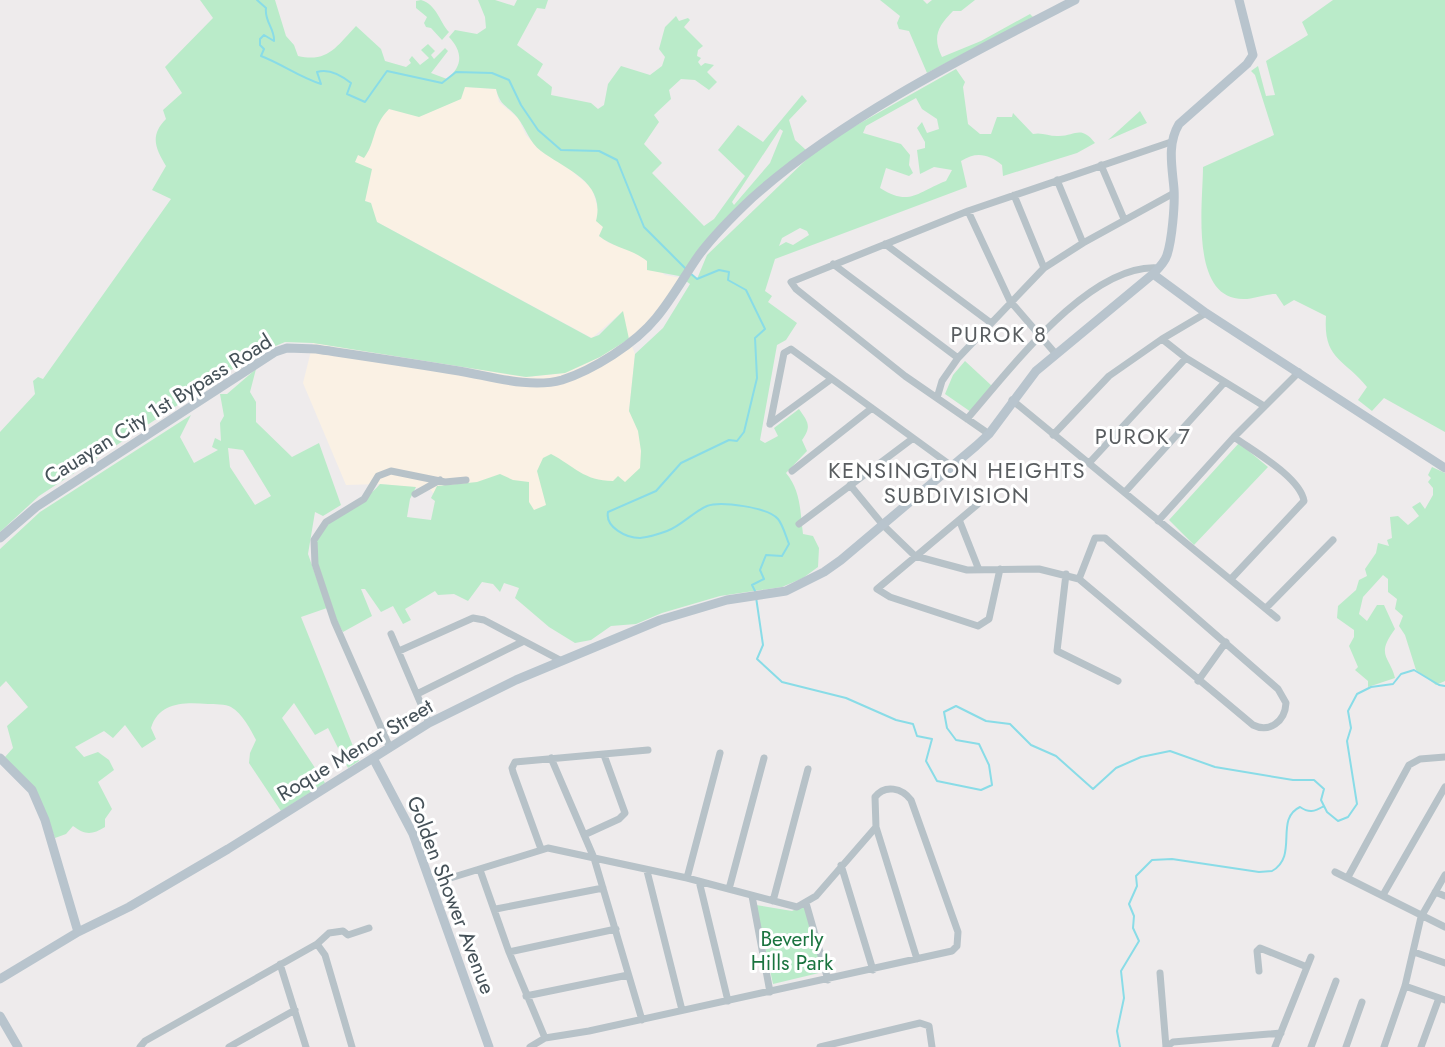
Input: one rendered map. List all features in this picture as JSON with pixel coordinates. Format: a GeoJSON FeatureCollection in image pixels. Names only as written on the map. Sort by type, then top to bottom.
{"type":"FeatureCollection","features":[{"type":"Feature","properties":{"kind":"street","name":"Cauayan City 1st Bypass Road"},"geometry":{"type":"LineString","coordinates":[[0,538],[36,507],[275,352],[287,348],[316,349],[525,382],[561,380],[623,348],[656,319],[695,262],[752,198],[843,128],[1075,0]]}},
{"type":"Feature","properties":{"kind":"street"},"geometry":{"type":"LineString","coordinates":[[1156,271],[1167,256],[1174,193],[1171,142],[1179,124],[1251,59],[1253,51],[1239,0]]}},
{"type":"Feature","properties":{"kind":"street"},"geometry":{"type":"LineString","coordinates":[[989,434],[905,376],[792,286],[793,280],[968,211],[1171,142]]}},
{"type":"Feature","properties":{"kind":"street"},"geometry":{"type":"LineString","coordinates":[[1101,165],[1125,219]]}},
{"type":"Feature","properties":{"kind":"street"},"geometry":{"type":"LineString","coordinates":[[1057,180],[1083,243]]}},
{"type":"Feature","properties":{"kind":"street"},"geometry":{"type":"LineString","coordinates":[[937,398],[942,381],[958,358],[1044,268],[1083,243],[1174,193]]}},
{"type":"Feature","properties":{"kind":"street"},"geometry":{"type":"LineString","coordinates":[[1014,195],[1044,268]]}},
{"type":"Feature","properties":{"kind":"street"},"geometry":{"type":"LineString","coordinates":[[968,211],[1010,302],[1055,353]]}},
{"type":"Feature","properties":{"kind":"street"},"geometry":{"type":"LineString","coordinates":[[885,244],[991,323]]}},
{"type":"Feature","properties":{"kind":"street"},"geometry":{"type":"LineString","coordinates":[[833,264],[958,358]]}},
{"type":"Feature","properties":{"kind":"street"},"geometry":{"type":"LineString","coordinates":[[967,418],[1068,309],[1135,268],[1156,271],[1206,313],[1445,468]]}},
{"type":"Feature","properties":{"kind":"street","name":"Roque Menor Street"},"geometry":{"type":"LineString","coordinates":[[0,979],[78,932],[129,907],[218,855],[429,723],[560,660],[660,620],[719,602],[786,591],[824,572],[884,525],[989,434],[1012,400],[1055,353],[1156,271]]}},
{"type":"Feature","properties":{"kind":"street"},"geometry":{"type":"LineString","coordinates":[[1053,435],[1109,376],[1162,339],[1206,313]]}},
{"type":"Feature","properties":{"kind":"street"},"geometry":{"type":"LineString","coordinates":[[1162,339],[1224,383],[1264,406]]}},
{"type":"Feature","properties":{"kind":"street"},"geometry":{"type":"LineString","coordinates":[[830,380],[770,424],[785,350],[794,350],[830,380],[952,467]]}},
{"type":"Feature","properties":{"kind":"street"},"geometry":{"type":"LineString","coordinates":[[1090,462],[1186,358]]}},
{"type":"Feature","properties":{"kind":"street"},"geometry":{"type":"LineString","coordinates":[[1158,521],[1234,437],[1299,372]]}},
{"type":"Feature","properties":{"kind":"street"},"geometry":{"type":"LineString","coordinates":[[1125,492],[1224,383]]}},
{"type":"Feature","properties":{"kind":"street"},"geometry":{"type":"LineString","coordinates":[[1012,400],[1277,618]]}},
{"type":"Feature","properties":{"kind":"street"},"geometry":{"type":"LineString","coordinates":[[792,471],[872,408]]}},
{"type":"Feature","properties":{"kind":"street"},"geometry":{"type":"LineString","coordinates":[[1231,579],[1304,501],[1302,493],[1290,478],[1234,437]]}},
{"type":"Feature","properties":{"kind":"street"},"geometry":{"type":"LineString","coordinates":[[800,524],[912,439]]}},
{"type":"Feature","properties":{"kind":"street"},"geometry":{"type":"LineString","coordinates":[[390,748],[334,621],[315,564],[314,540],[326,522],[364,499],[378,477],[391,471],[440,480],[466,480]]}},
{"type":"Feature","properties":{"kind":"street"},"geometry":{"type":"LineString","coordinates":[[415,494],[440,480]]}},
{"type":"Feature","properties":{"kind":"street"},"geometry":{"type":"LineString","coordinates":[[850,485],[884,525],[915,556],[949,567],[979,570],[1039,568],[1079,579],[1244,719],[1261,729],[1273,726],[1282,716],[1286,708],[1283,695],[1226,642],[1102,536],[1095,538],[1079,579]]}},
{"type":"Feature","properties":{"kind":"street"},"geometry":{"type":"LineString","coordinates":[[978,504],[960,522],[879,585],[879,591],[974,625],[983,625],[989,619],[1000,569]]}},
{"type":"Feature","properties":{"kind":"street"},"geometry":{"type":"LineString","coordinates":[[960,522],[979,570]]}},
{"type":"Feature","properties":{"kind":"street"},"geometry":{"type":"LineString","coordinates":[[1266,608],[1333,540]]}},
{"type":"Feature","properties":{"kind":"street"},"geometry":{"type":"LineString","coordinates":[[1066,574],[1057,651],[1118,681]]}},
{"type":"Feature","properties":{"kind":"street"},"geometry":{"type":"LineString","coordinates":[[399,651],[473,618],[484,620],[560,660]]}},
{"type":"Feature","properties":{"kind":"street"},"geometry":{"type":"LineString","coordinates":[[391,634],[429,723]]}},
{"type":"Feature","properties":{"kind":"street"},"geometry":{"type":"LineString","coordinates":[[417,694],[522,642]]}},
{"type":"Feature","properties":{"kind":"street"},"geometry":{"type":"LineString","coordinates":[[1198,681],[1226,642]]}},
{"type":"Feature","properties":{"kind":"street"},"geometry":{"type":"LineString","coordinates":[[541,849],[512,768],[519,760],[648,750]]}},
{"type":"Feature","properties":{"kind":"street"},"geometry":{"type":"LineString","coordinates":[[687,878],[720,753]]}},
{"type":"Feature","properties":{"kind":"street"},"geometry":{"type":"LineString","coordinates":[[584,835],[619,819],[625,813],[604,754]]}},
{"type":"Feature","properties":{"kind":"street"},"geometry":{"type":"LineString","coordinates":[[1348,877],[1409,765],[1420,759],[1445,757]]}},
{"type":"Feature","properties":{"kind":"street"},"geometry":{"type":"LineString","coordinates":[[0,758],[32,790],[45,820],[78,932]]}},
{"type":"Feature","properties":{"kind":"street","name":"Golden Shower Avenue"},"geometry":{"type":"LineString","coordinates":[[373,758],[413,834],[489,1047]]}},
{"type":"Feature","properties":{"kind":"street"},"geometry":{"type":"LineString","coordinates":[[551,758],[594,858],[642,1020]]}},
{"type":"Feature","properties":{"kind":"street"},"geometry":{"type":"LineString","coordinates":[[729,889],[764,758]]}},
{"type":"Feature","properties":{"kind":"street"},"geometry":{"type":"LineString","coordinates":[[773,901],[808,769]]}},
{"type":"Feature","properties":{"kind":"street"},"geometry":{"type":"LineString","coordinates":[[1383,895],[1445,787]]}},
{"type":"Feature","properties":{"kind":"street"},"geometry":{"type":"LineString","coordinates":[[530,1047],[545,1038],[728,1002],[873,970],[951,951],[957,946],[958,932],[911,800],[905,792],[887,789],[878,793],[875,804],[876,827],[917,959]]}},
{"type":"Feature","properties":{"kind":"street"},"geometry":{"type":"LineString","coordinates":[[431,884],[541,849],[560,850],[687,878],[791,907],[806,903],[823,888],[876,827]]}},
{"type":"Feature","properties":{"kind":"street"},"geometry":{"type":"LineString","coordinates":[[841,865],[873,970]]}},
{"type":"Feature","properties":{"kind":"street"},"geometry":{"type":"LineString","coordinates":[[480,870],[526,996],[545,1038]]}},
{"type":"Feature","properties":{"kind":"street"},"geometry":{"type":"LineString","coordinates":[[647,871],[682,1010]]}},
{"type":"Feature","properties":{"kind":"street"},"geometry":{"type":"LineString","coordinates":[[1335,872],[1445,927]]}},
{"type":"Feature","properties":{"kind":"street"},"geometry":{"type":"LineString","coordinates":[[1384,1047],[1405,986],[1421,917],[1445,875]]}},
{"type":"Feature","properties":{"kind":"street"},"geometry":{"type":"LineString","coordinates":[[699,881],[728,1002]]}},
{"type":"Feature","properties":{"kind":"street"},"geometry":{"type":"LineString","coordinates":[[496,909],[603,888]]}},
{"type":"Feature","properties":{"kind":"street"},"geometry":{"type":"LineString","coordinates":[[1435,892],[1445,896]]}},
{"type":"Feature","properties":{"kind":"street"},"geometry":{"type":"LineString","coordinates":[[752,896],[770,992]]}},
{"type":"Feature","properties":{"kind":"street"},"geometry":{"type":"LineString","coordinates":[[806,903],[828,980]]}},
{"type":"Feature","properties":{"kind":"street"},"geometry":{"type":"LineString","coordinates":[[140,1047],[145,1041],[317,944],[333,932],[343,931],[348,935],[369,928]]}},
{"type":"Feature","properties":{"kind":"street"},"geometry":{"type":"LineString","coordinates":[[509,952],[616,929]]}},
{"type":"Feature","properties":{"kind":"street"},"geometry":{"type":"LineString","coordinates":[[317,944],[325,955],[352,1047]]}},
{"type":"Feature","properties":{"kind":"street"},"geometry":{"type":"LineString","coordinates":[[1259,971],[1257,951],[1260,948],[1307,967]]}},
{"type":"Feature","properties":{"kind":"street"},"geometry":{"type":"LineString","coordinates":[[1414,952],[1445,963]]}},
{"type":"Feature","properties":{"kind":"street"},"geometry":{"type":"LineString","coordinates":[[1275,1047],[1311,957]]}},
{"type":"Feature","properties":{"kind":"street"},"geometry":{"type":"LineString","coordinates":[[280,964],[306,1047]]}},
{"type":"Feature","properties":{"kind":"street"},"geometry":{"type":"LineString","coordinates":[[1160,973],[1166,1047]]}},
{"type":"Feature","properties":{"kind":"street"},"geometry":{"type":"LineString","coordinates":[[526,996],[628,975]]}},
{"type":"Feature","properties":{"kind":"street"},"geometry":{"type":"LineString","coordinates":[[1311,1047],[1336,981]]}},
{"type":"Feature","properties":{"kind":"street"},"geometry":{"type":"LineString","coordinates":[[1405,986],[1442,999],[1421,1047]]}},
{"type":"Feature","properties":{"kind":"street"},"geometry":{"type":"LineString","coordinates":[[1346,1047],[1362,1002]]}},
{"type":"Feature","properties":{"kind":"street"},"geometry":{"type":"LineString","coordinates":[[229,1047],[295,1010]]}},
{"type":"Feature","properties":{"kind":"street"},"geometry":{"type":"LineString","coordinates":[[0,1016],[18,1047]]}},
{"type":"Feature","properties":{"kind":"street"},"geometry":{"type":"LineString","coordinates":[[820,1047],[920,1023],[929,1026],[932,1047]]}},
{"type":"Feature","properties":{"kind":"street"},"geometry":{"type":"LineString","coordinates":[[1166,1047],[1173,1042],[1281,1033]]}},
{"type":"Feature","properties":{"kind":"shaded area"},"geometry":{"type":"Polygon","coordinates":[[[465,87],[496,89],[499,102],[518,118],[526,135],[541,151],[560,161],[592,188],[603,227],[599,236],[609,243],[634,251],[665,275],[681,278],[655,315],[629,339],[635,354],[629,411],[641,431],[646,466],[584,519],[439,501],[430,489],[380,484],[346,485],[303,383],[313,343],[526,377],[565,373],[600,357],[628,339],[622,312],[592,338],[377,222],[373,216],[371,203],[365,201],[366,194],[355,162],[358,155],[369,151],[376,122],[389,109],[465,87]]]}},
{"type":"Feature","properties":{"kind":"green space"},"geometry":{"type":"Polygon","coordinates":[[[200,0],[275,0],[286,36],[294,45],[298,56],[308,58],[325,55],[356,26],[381,49],[385,61],[406,67],[411,63],[409,60],[412,56],[420,65],[429,58],[421,50],[428,44],[435,51],[431,55],[434,59],[445,48],[448,51],[431,73],[447,79],[456,69],[459,59],[457,48],[449,37],[455,30],[477,34],[486,28],[485,17],[478,0],[495,0],[514,6],[517,0],[548,0],[545,9],[537,8],[517,45],[543,64],[537,75],[552,87],[551,95],[591,103],[598,109],[604,105],[608,84],[621,66],[650,75],[662,66],[665,57],[659,49],[665,27],[676,16],[679,21],[688,18],[690,20],[684,27],[703,46],[698,50],[697,56],[701,58],[698,62],[701,66],[705,63],[714,65],[707,72],[717,82],[709,90],[695,80],[681,79],[669,90],[671,99],[654,115],[659,122],[644,144],[662,163],[652,173],[704,226],[714,219],[745,176],[718,150],[738,125],[763,142],[802,95],[807,101],[789,120],[795,140],[806,150],[742,207],[687,269],[697,279],[707,255],[809,157],[839,135],[956,69],[965,82],[963,87],[968,124],[980,134],[991,134],[997,117],[1012,117],[1013,113],[1033,134],[1063,136],[1081,133],[1090,137],[1095,143],[1077,153],[1003,176],[1002,165],[997,161],[982,155],[972,156],[961,161],[967,187],[775,259],[765,291],[772,296],[768,302],[797,323],[786,340],[777,345],[760,440],[765,443],[778,436],[774,428],[799,409],[807,421],[807,431],[802,440],[807,451],[786,473],[797,494],[803,534],[813,536],[819,548],[818,567],[803,578],[782,587],[720,596],[662,613],[636,624],[611,626],[591,640],[575,643],[549,627],[515,598],[519,588],[504,583],[500,592],[493,584],[482,582],[468,601],[454,594],[438,595],[435,591],[405,609],[411,620],[403,624],[393,606],[381,612],[365,589],[361,589],[372,616],[343,632],[325,589],[318,564],[316,543],[328,523],[368,496],[380,484],[416,487],[410,499],[407,517],[431,520],[435,501],[431,498],[437,486],[477,482],[500,474],[513,480],[529,482],[529,502],[534,510],[546,505],[537,471],[543,458],[551,454],[587,476],[603,480],[613,481],[618,476],[625,482],[640,468],[641,451],[638,431],[629,411],[635,354],[663,328],[690,284],[679,276],[647,270],[647,261],[599,236],[603,227],[596,221],[595,196],[589,186],[537,147],[517,117],[502,102],[496,89],[465,87],[461,99],[419,117],[389,109],[379,122],[368,152],[364,158],[358,155],[355,162],[372,169],[365,201],[371,203],[377,222],[591,338],[599,335],[623,311],[629,339],[600,357],[565,373],[526,377],[313,343],[285,342],[254,355],[39,496],[0,532],[0,432],[35,394],[33,381],[38,377],[43,379],[171,199],[152,190],[166,166],[156,143],[157,131],[166,119],[163,110],[182,93],[165,67],[213,18],[200,0]],[[916,98],[866,126],[863,133],[901,144],[910,155],[909,165],[913,173],[909,176],[886,168],[880,188],[890,194],[906,197],[946,181],[952,170],[934,167],[920,174],[917,150],[925,148],[925,142],[917,128],[922,122],[927,133],[939,129],[937,119],[922,109],[916,98]],[[780,129],[732,202],[734,205],[770,163],[783,131],[780,129]],[[800,228],[782,238],[779,246],[786,242],[793,245],[809,235],[807,231],[800,228]]]}},
{"type":"Feature","properties":{"kind":"green space"},"geometry":{"type":"Polygon","coordinates":[[[421,0],[434,9],[449,32],[442,40],[431,28],[426,27],[424,23],[427,17],[416,8],[416,1],[421,0]]]}},
{"type":"Feature","properties":{"kind":"green space"},"geometry":{"type":"Polygon","coordinates":[[[880,0],[923,0],[927,4],[932,0],[975,0],[961,11],[953,11],[940,27],[937,43],[942,57],[981,41],[1030,14],[1033,17],[927,73],[909,31],[899,29],[897,23],[900,16],[880,0]]]}},
{"type":"Feature","properties":{"kind":"green space"},"geometry":{"type":"Polygon","coordinates":[[[1333,0],[1445,0],[1445,432],[1384,398],[1372,411],[1358,400],[1367,387],[1332,350],[1328,342],[1326,316],[1294,300],[1284,306],[1276,294],[1244,299],[1226,295],[1214,284],[1207,267],[1201,225],[1203,167],[1274,135],[1255,75],[1251,71],[1258,66],[1266,96],[1275,95],[1266,61],[1308,35],[1302,22],[1333,0]]]}},
{"type":"Feature","properties":{"kind":"green space"},"geometry":{"type":"Polygon","coordinates":[[[1140,111],[1147,123],[1108,140],[1140,111]]]}},
{"type":"Feature","properties":{"kind":"green space"},"geometry":{"type":"Polygon","coordinates":[[[965,361],[992,386],[971,412],[945,394],[953,375],[965,361]]]}},
{"type":"Feature","properties":{"kind":"green space"},"geometry":{"type":"Polygon","coordinates":[[[256,369],[250,392],[256,402],[256,422],[292,457],[319,443],[341,505],[323,516],[315,512],[308,554],[327,608],[301,617],[359,761],[348,768],[328,728],[315,735],[294,703],[282,718],[325,783],[281,811],[249,763],[250,753],[256,740],[239,713],[223,705],[190,703],[166,708],[155,719],[151,728],[156,739],[142,748],[125,725],[113,738],[104,731],[75,747],[84,757],[98,752],[109,760],[114,770],[98,782],[112,809],[105,819],[105,827],[100,830],[89,833],[73,826],[66,834],[55,838],[42,804],[5,757],[13,748],[7,726],[28,707],[6,681],[0,687],[0,549],[40,512],[191,415],[180,437],[194,463],[218,450],[212,447],[215,438],[221,441],[220,423],[224,416],[220,394],[227,394],[256,369]],[[228,448],[230,467],[255,505],[271,496],[243,450],[228,448]]]}},
{"type":"Feature","properties":{"kind":"green space"},"geometry":{"type":"Polygon","coordinates":[[[1239,443],[1268,467],[1194,545],[1169,520],[1239,443]]]}},
{"type":"Feature","properties":{"kind":"green space"},"geometry":{"type":"Polygon","coordinates":[[[1432,467],[1445,473],[1445,681],[1436,685],[1416,670],[1405,635],[1399,626],[1403,616],[1395,609],[1397,599],[1388,592],[1388,579],[1383,575],[1363,597],[1359,614],[1367,621],[1377,605],[1384,605],[1395,629],[1385,651],[1395,678],[1368,687],[1368,681],[1355,670],[1358,667],[1349,646],[1354,637],[1354,630],[1337,618],[1338,606],[1356,590],[1359,580],[1367,576],[1365,569],[1376,553],[1378,543],[1389,546],[1387,540],[1392,538],[1390,517],[1398,516],[1408,525],[1419,516],[1412,507],[1420,502],[1425,509],[1433,495],[1433,488],[1428,482],[1431,478],[1428,475],[1432,467]]]}},
{"type":"Feature","properties":{"kind":"green space","name":"Beverly Hills Park"},"geometry":{"type":"Polygon","coordinates":[[[756,905],[792,911],[804,905],[823,972],[773,984],[756,905]]]}},
{"type":"Feature","properties":{"kind":"waterway"},"geometry":{"type":"LineString","coordinates":[[257,0],[266,8],[274,37],[274,41],[264,35],[260,39],[260,45],[264,49],[261,56],[321,84],[317,72],[335,73],[351,83],[347,94],[365,102],[387,71],[442,83],[456,72],[492,73],[509,80],[521,105],[538,130],[561,150],[599,151],[617,160],[644,227],[686,269]]}},
{"type":"Feature","properties":{"kind":"waterway"},"geometry":{"type":"LineString","coordinates":[[690,273],[697,279],[719,270],[729,272],[728,280],[746,290],[765,329],[755,338],[757,378],[744,432],[737,441],[729,440],[681,463],[656,491],[608,512],[608,517],[618,531],[640,538],[672,529],[707,506],[722,504],[744,506],[773,515],[780,522],[789,544],[782,556],[766,555],[760,570],[764,579],[752,585],[755,591]]}},
{"type":"Feature","properties":{"kind":"waterway"},"geometry":{"type":"LineString","coordinates":[[756,597],[763,645],[757,659],[782,682],[846,698],[896,720],[913,724],[917,736],[932,739],[926,761],[937,781],[981,790],[992,785],[989,765],[979,744],[956,740],[947,728],[944,712],[956,706],[986,721],[1010,724],[1031,745],[1056,756],[1093,789],[1116,768],[1141,757],[1170,751],[1215,767],[1293,780],[1314,780],[1324,789],[1321,800],[1327,812],[1338,821],[1348,817],[1357,804],[1347,741],[1351,728],[1348,711],[1357,694],[1371,687],[1393,684],[1401,674],[1414,670],[1439,685],[1445,686]]}},
{"type":"Feature","properties":{"kind":"waterway"},"geometry":{"type":"LineString","coordinates":[[1120,1047],[1117,1031],[1124,998],[1121,971],[1139,941],[1133,928],[1134,916],[1129,904],[1137,886],[1136,876],[1152,860],[1172,859],[1259,872],[1272,871],[1280,864],[1284,856],[1288,820],[1292,813],[1300,807],[1312,811],[1324,806]]}},
{"type":"Feature","properties":{"kind":"district","name":"PUROK 8"},"geometry":{"type":"Point","coordinates":[999,334]}},
{"type":"Feature","properties":{"kind":"district","name":"PUROK 7"},"geometry":{"type":"Point","coordinates":[1143,436]}},
{"type":"Feature","properties":{"kind":"district","name":"KENSINGTON HEIGHTS SUBDIVISION"},"geometry":{"type":"Point","coordinates":[957,482]}}]}
